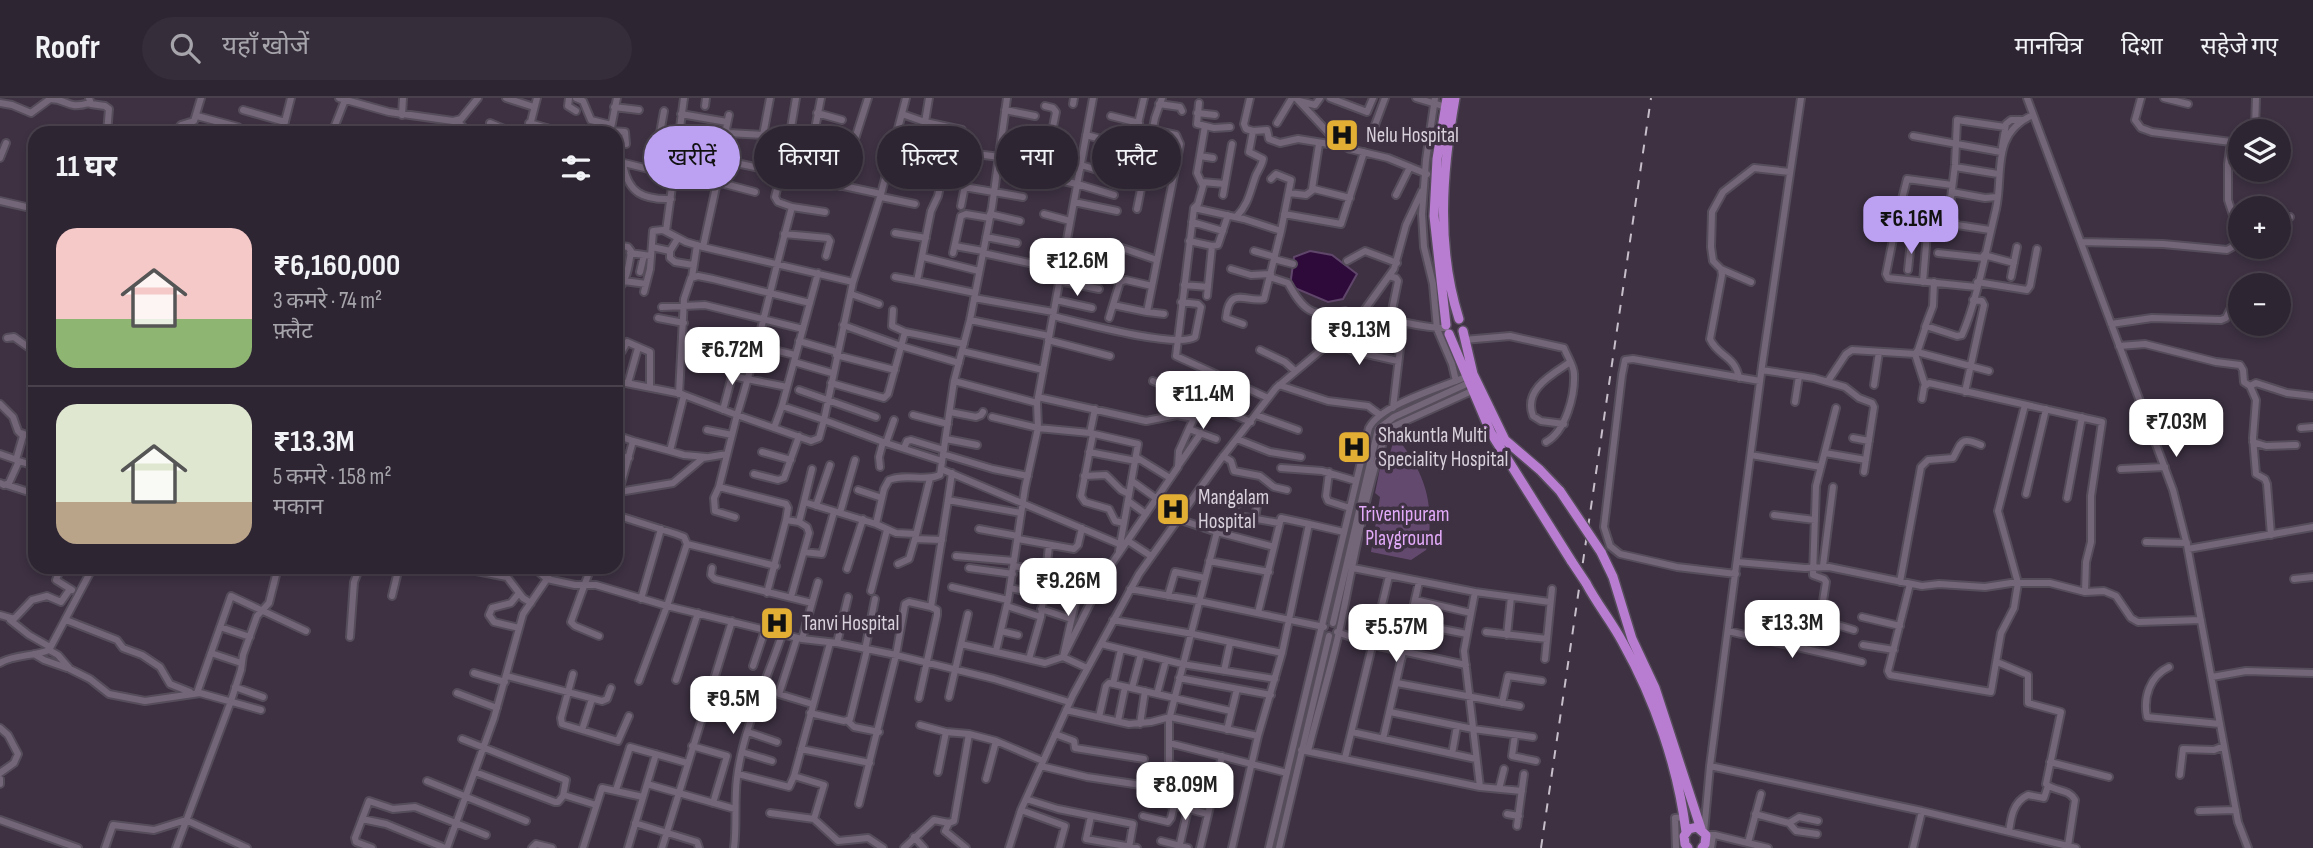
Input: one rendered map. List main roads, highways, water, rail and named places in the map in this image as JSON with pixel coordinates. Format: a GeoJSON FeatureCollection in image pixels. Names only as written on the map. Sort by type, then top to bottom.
{"type":"FeatureCollection","features":[{"type":"Feature","properties":{"kind":"highway"},"geometry":{"type":"LineString","coordinates":[[1455,98],[1447,147],[1443,207],[1449,281],[1459,319],[1463,324],[1472,382],[1502,452],[1612,624],[1638,671],[1676,777],[1686,832],[1684,840],[1688,848]]}},
{"type":"Feature","properties":{"kind":"highway"},"geometry":{"type":"LineString","coordinates":[[1446,102],[1436,175],[1435,239],[1444,329],[1505,440],[1560,491],[1601,552],[1613,577],[1632,639],[1655,688],[1706,833],[1702,848]]}},
{"type":"Feature","properties":{"kind":"highway"},"geometry":{"type":"LineString","coordinates":[[1444,329],[1453,318],[1459,319]]}},
{"type":"Feature","properties":{"kind":"highway"},"geometry":{"type":"LineString","coordinates":[[1444,329],[1458,336],[1463,335]]}},
{"type":"Feature","properties":{"kind":"highway"},"geometry":{"type":"LineString","coordinates":[[1686,832],[1692,828],[1706,833]]}},
{"type":"Feature","properties":{"kind":"railway"},"geometry":{"type":"LineString","coordinates":[[1541,848],[1651,98]]}},
{"type":"Feature","properties":{"kind":"place","name":"Nelu Hospital"},"geometry":{"type":"Point","coordinates":[1342,135]}},
{"type":"Feature","properties":{"kind":"place","name":"Shakuntla Multi Speciality Hospital"},"geometry":{"type":"Point","coordinates":[1354,447]}},
{"type":"Feature","properties":{"kind":"place","name":"Mangalam Hospital"},"geometry":{"type":"Point","coordinates":[1173,509]}},
{"type":"Feature","properties":{"kind":"place","name":"Tanvi Hospital"},"geometry":{"type":"Point","coordinates":[777,623]}},
{"type":"Feature","properties":{"kind":"park label","name":"Trivenipuram Playground"},"geometry":{"type":"Point","coordinates":[1404,526]}}]}
